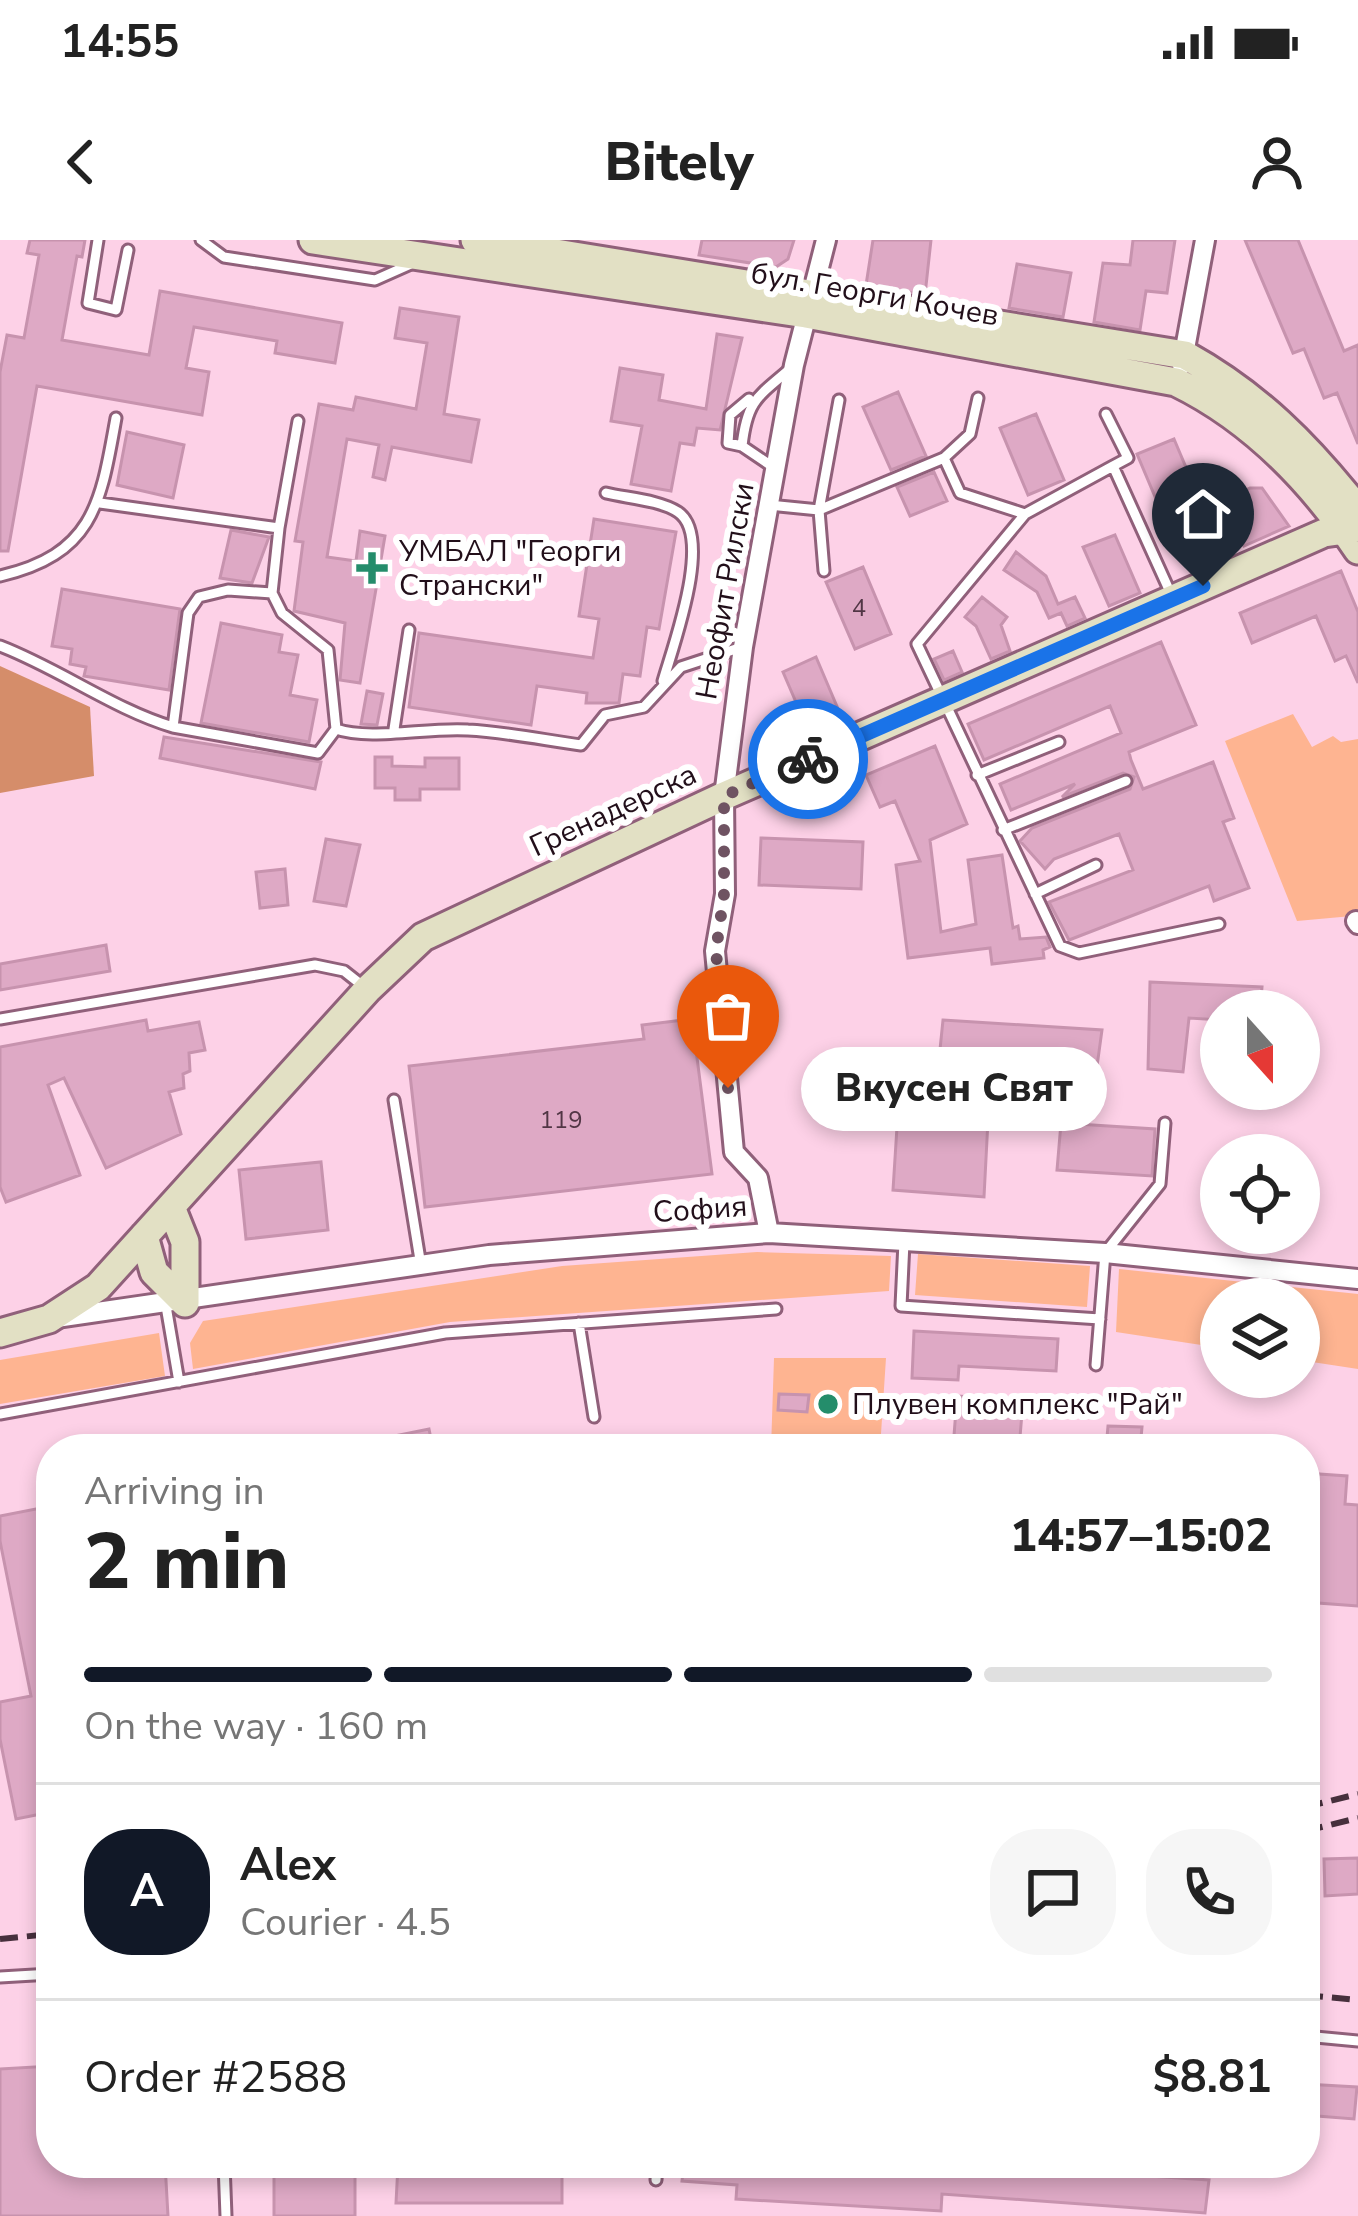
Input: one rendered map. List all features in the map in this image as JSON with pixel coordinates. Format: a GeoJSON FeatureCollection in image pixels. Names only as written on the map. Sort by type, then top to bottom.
{"type":"FeatureCollection","features":[{"type":"Feature","properties":{"kind":"street","name":"бул. Георги Кочев"},"geometry":{"type":"LineString","coordinates":[[313,240],[424,248],[808,303]]}},
{"type":"Feature","properties":{"kind":"street","name":"бул. Георги Кочев"},"geometry":{"type":"LineString","coordinates":[[475,240],[1180,368],[1264,405],[1308,446],[1349,523]]}},
{"type":"Feature","properties":{"kind":"street","name":"Неофит Рилски"},"geometry":{"type":"LineString","coordinates":[[769,1233],[758,1178],[734,1152],[716,951],[724,894],[724,796],[743,647],[794,365],[826,240]]}},
{"type":"Feature","properties":{"kind":"street"},"geometry":{"type":"LineString","coordinates":[[1180,368],[1205,240]]}},
{"type":"Feature","properties":{"kind":"street","name":"Гренадерска"},"geometry":{"type":"LineString","coordinates":[[0,1333],[49,1319],[98,1287],[368,989],[405,951],[451,921],[724,796],[1349,523]]}},
{"type":"Feature","properties":{"kind":"street"},"geometry":{"type":"LineString","coordinates":[[171,1207],[185,1242],[175,1304]]}},
{"type":"Feature","properties":{"kind":"street","name":"София"},"geometry":{"type":"LineString","coordinates":[[49,1319],[489,1255],[769,1233],[1105,1253],[1358,1279]]}},
{"type":"Feature","properties":{"kind":"street"},"geometry":{"type":"LineString","coordinates":[[144,1236],[154,1272],[175,1304]]}},
{"type":"Feature","properties":{"kind":"lane"},"geometry":{"type":"LineString","coordinates":[[98,240],[88,303],[116,310],[128,250]]}},
{"type":"Feature","properties":{"kind":"lane"},"geometry":{"type":"LineString","coordinates":[[201,240],[224,256],[376,280],[424,248]]}},
{"type":"Feature","properties":{"kind":"lane"},"geometry":{"type":"LineString","coordinates":[[776,469],[742,446],[747,407],[794,365]]}},
{"type":"Feature","properties":{"kind":"lane"},"geometry":{"type":"LineString","coordinates":[[769,505],[819,510],[944,458],[970,434],[978,398]]}},
{"type":"Feature","properties":{"kind":"lane"},"geometry":{"type":"LineString","coordinates":[[824,571],[819,510],[839,400]]}},
{"type":"Feature","properties":{"kind":"lane"},"geometry":{"type":"LineString","coordinates":[[1106,414],[1128,458],[1025,514],[917,644],[1060,946],[1079,953],[1220,924]]}},
{"type":"Feature","properties":{"kind":"lane"},"geometry":{"type":"LineString","coordinates":[[0,576],[33,568],[74,539],[100,503],[116,418]]}},
{"type":"Feature","properties":{"kind":"lane"},"geometry":{"type":"LineString","coordinates":[[0,646],[95,689],[141,717],[173,728],[318,753],[336,729],[328,650],[282,613],[272,593],[298,421]]}},
{"type":"Feature","properties":{"kind":"lane"},"geometry":{"type":"LineString","coordinates":[[944,458],[960,493],[1025,514]]}},
{"type":"Feature","properties":{"kind":"lane"},"geometry":{"type":"LineString","coordinates":[[1113,466],[1173,599]]}},
{"type":"Feature","properties":{"kind":"lane"},"geometry":{"type":"LineString","coordinates":[[606,493],[677,511],[689,525],[693,570],[662,686]]}},
{"type":"Feature","properties":{"kind":"lane"},"geometry":{"type":"LineString","coordinates":[[100,503],[279,528]]}},
{"type":"Feature","properties":{"kind":"lane"},"geometry":{"type":"LineString","coordinates":[[173,728],[188,613],[199,597],[228,590],[272,593]]}},
{"type":"Feature","properties":{"kind":"lane"},"geometry":{"type":"LineString","coordinates":[[394,729],[410,630]]}},
{"type":"Feature","properties":{"kind":"lane"},"geometry":{"type":"LineString","coordinates":[[336,729],[355,736],[394,729],[469,730],[581,745],[605,715],[644,707],[681,667],[743,647]]}},
{"type":"Feature","properties":{"kind":"lane"},"geometry":{"type":"LineString","coordinates":[[977,775],[1058,742]]}},
{"type":"Feature","properties":{"kind":"lane"},"geometry":{"type":"LineString","coordinates":[[1004,830],[1126,781]]}},
{"type":"Feature","properties":{"kind":"lane"},"geometry":{"type":"LineString","coordinates":[[1035,894],[1096,865]]}},
{"type":"Feature","properties":{"kind":"lane"},"geometry":{"type":"LineString","coordinates":[[0,1019],[316,965],[344,970],[368,989]]}},
{"type":"Feature","properties":{"kind":"lane"},"geometry":{"type":"LineString","coordinates":[[394,1100],[422,1266]]}},
{"type":"Feature","properties":{"kind":"lane"},"geometry":{"type":"LineString","coordinates":[[1096,1365],[1105,1253],[1160,1184],[1165,1123]]}},
{"type":"Feature","properties":{"kind":"lane"},"geometry":{"type":"LineString","coordinates":[[904,1242],[902,1306],[1100,1319]]}},
{"type":"Feature","properties":{"kind":"lane"},"geometry":{"type":"LineString","coordinates":[[175,1304],[171,1333],[178,1376]]}},
{"type":"Feature","properties":{"kind":"lane"},"geometry":{"type":"LineString","coordinates":[[0,1414],[178,1376],[445,1334],[776,1309]]}},
{"type":"Feature","properties":{"kind":"lane"},"geometry":{"type":"LineString","coordinates":[[579,1323],[594,1417]]}},
{"type":"Feature","properties":{"kind":"lane"},"geometry":{"type":"LineString","coordinates":[[0,1977],[36,1976]]}},
{"type":"Feature","properties":{"kind":"lane"},"geometry":{"type":"LineString","coordinates":[[1320,2037],[1358,2041]]}},
{"type":"Feature","properties":{"kind":"lane"},"geometry":{"type":"LineString","coordinates":[[225,2178],[226,2216]]}},
{"type":"Feature","properties":{"kind":"shaded area"},"geometry":{"type":"Polygon","coordinates":[[[0,666],[90,707],[94,776],[0,793],[0,666]]]}},
{"type":"Feature","properties":{"kind":"shaded area"},"geometry":{"type":"Polygon","coordinates":[[[1293,714],[1312,747],[1333,736],[1341,742],[1358,739],[1358,911],[1352,916],[1297,921],[1225,741],[1293,714]]]}},
{"type":"Feature","properties":{"kind":"shaded area"},"geometry":{"type":"Polygon","coordinates":[[[757,1252],[891,1256],[889,1291],[450,1322],[193,1369],[190,1343],[203,1321],[562,1266],[757,1252]]]}},
{"type":"Feature","properties":{"kind":"shaded area"},"geometry":{"type":"Polygon","coordinates":[[[918,1254],[1090,1266],[1087,1307],[915,1295],[918,1254]]]}},
{"type":"Feature","properties":{"kind":"shaded area"},"geometry":{"type":"Polygon","coordinates":[[[1119,1269],[1205,1278],[1200,1278],[1200,1345],[1116,1332],[1119,1269]]]}},
{"type":"Feature","properties":{"kind":"shaded area"},"geometry":{"type":"Polygon","coordinates":[[[1320,1290],[1358,1294],[1358,1369],[1320,1363],[1320,1290]]]}},
{"type":"Feature","properties":{"kind":"shaded area"},"geometry":{"type":"Polygon","coordinates":[[[159,1333],[165,1376],[0,1404],[0,1360],[159,1333]]]}},
{"type":"Feature","properties":{"kind":"shaded area","name":"Плувен комплекс \"Рай\""},"geometry":{"type":"Polygon","coordinates":[[[774,1358],[886,1358],[881,1434],[771,1434],[774,1358]]]}},
{"type":"Feature","properties":{"kind":"building"},"geometry":{"type":"Polygon","coordinates":[[[30,240],[85,240],[82,257],[77,256],[62,340],[149,355],[160,291],[342,323],[335,363],[275,353],[277,341],[194,327],[186,368],[209,372],[202,415],[37,386],[8,551],[0,551],[0,372],[7,335],[24,338],[39,255],[27,253],[30,240]]]}},
{"type":"Feature","properties":{"kind":"building"},"geometry":{"type":"Polygon","coordinates":[[[702,240],[794,240],[788,259],[776,267],[699,255],[702,240]]]}},
{"type":"Feature","properties":{"kind":"building"},"geometry":{"type":"Polygon","coordinates":[[[873,240],[931,240],[925,295],[866,285],[873,240]]]}},
{"type":"Feature","properties":{"kind":"building"},"geometry":{"type":"Polygon","coordinates":[[[1133,240],[1175,240],[1167,293],[1146,291],[1140,330],[1094,322],[1103,263],[1130,265],[1133,240]]]}},
{"type":"Feature","properties":{"kind":"building"},"geometry":{"type":"Polygon","coordinates":[[[1245,240],[1298,240],[1344,351],[1358,345],[1358,444],[1337,393],[1324,398],[1304,349],[1293,353],[1245,240]]]}},
{"type":"Feature","properties":{"kind":"building"},"geometry":{"type":"Polygon","coordinates":[[[1017,264],[1071,273],[1063,317],[1009,308],[1017,264]]]}},
{"type":"Feature","properties":{"kind":"building"},"geometry":{"type":"Polygon","coordinates":[[[400,308],[459,317],[444,414],[479,420],[471,462],[392,447],[385,480],[373,477],[379,445],[347,439],[327,557],[356,561],[360,531],[385,536],[360,683],[340,680],[345,623],[294,611],[303,542],[295,541],[319,404],[353,410],[356,397],[416,409],[427,343],[395,338],[400,308]]]}},
{"type":"Feature","properties":{"kind":"building"},"geometry":{"type":"Polygon","coordinates":[[[717,334],[742,338],[720,430],[697,428],[694,445],[680,443],[671,491],[631,484],[642,426],[611,421],[620,368],[663,375],[659,400],[706,409],[717,334]]]}},
{"type":"Feature","properties":{"kind":"building"},"geometry":{"type":"Polygon","coordinates":[[[898,392],[926,456],[891,470],[863,407],[898,392]]]}},
{"type":"Feature","properties":{"kind":"building"},"geometry":{"type":"Polygon","coordinates":[[[1036,414],[1064,480],[1028,495],[1000,428],[1036,414]]]}},
{"type":"Feature","properties":{"kind":"building"},"geometry":{"type":"Polygon","coordinates":[[[127,432],[184,445],[173,498],[117,485],[127,432]]]}},
{"type":"Feature","properties":{"kind":"building"},"geometry":{"type":"Polygon","coordinates":[[[1174,439],[1201,503],[1164,518],[1137,454],[1174,439]]]}},
{"type":"Feature","properties":{"kind":"building"},"geometry":{"type":"Polygon","coordinates":[[[934,472],[947,501],[910,516],[897,487],[934,472]]]}},
{"type":"Feature","properties":{"kind":"building"},"geometry":{"type":"Polygon","coordinates":[[[1262,488],[1289,526],[1244,546],[1234,519],[1239,517],[1238,494],[1262,488]]]}},
{"type":"Feature","properties":{"kind":"building"},"geometry":{"type":"Polygon","coordinates":[[[594,519],[676,532],[659,629],[647,627],[640,676],[623,674],[619,703],[586,703],[587,693],[537,686],[531,725],[409,707],[419,633],[593,658],[599,619],[579,616],[594,519]]]}},
{"type":"Feature","properties":{"kind":"building"},"geometry":{"type":"Polygon","coordinates":[[[231,530],[269,537],[252,583],[220,578],[231,530]]]}},
{"type":"Feature","properties":{"kind":"building"},"geometry":{"type":"Polygon","coordinates":[[[1115,535],[1140,593],[1109,606],[1083,547],[1115,535]]]}},
{"type":"Feature","properties":{"kind":"building"},"geometry":{"type":"Polygon","coordinates":[[[1016,552],[1046,576],[1058,604],[1075,597],[1085,618],[1067,626],[1061,613],[1049,618],[1037,592],[1004,570],[1016,552]]]}},
{"type":"Feature","properties":{"kind":"building"},"geometry":{"type":"Polygon","coordinates":[[[863,567],[891,634],[855,649],[826,582],[863,567]]]}},
{"type":"Feature","properties":{"kind":"building"},"geometry":{"type":"Polygon","coordinates":[[[1341,571],[1358,612],[1358,683],[1346,656],[1335,661],[1316,616],[1252,643],[1240,613],[1341,571]]]}},
{"type":"Feature","properties":{"kind":"building"},"geometry":{"type":"Polygon","coordinates":[[[62,589],[180,609],[169,690],[84,676],[86,667],[70,664],[72,649],[52,646],[62,589]]]}},
{"type":"Feature","properties":{"kind":"building"},"geometry":{"type":"Polygon","coordinates":[[[982,597],[1007,617],[1001,625],[1010,651],[991,659],[976,626],[965,617],[982,597]]]}},
{"type":"Feature","properties":{"kind":"building"},"geometry":{"type":"Polygon","coordinates":[[[221,623],[282,635],[279,652],[298,655],[290,695],[317,700],[309,742],[201,723],[221,623]]]}},
{"type":"Feature","properties":{"kind":"building"},"geometry":{"type":"Polygon","coordinates":[[[1161,642],[1196,725],[1129,752],[1131,760],[1143,789],[1213,762],[1234,818],[1223,822],[1249,888],[1214,901],[1209,886],[1069,940],[1049,902],[1133,870],[1119,834],[1054,859],[1045,869],[1020,841],[1032,828],[1130,789],[1134,777],[1123,773],[1062,797],[1075,784],[1011,810],[1000,784],[1121,733],[1110,706],[984,760],[968,724],[1161,642]]]}},
{"type":"Feature","properties":{"kind":"building"},"geometry":{"type":"Polygon","coordinates":[[[953,651],[962,672],[944,680],[934,659],[953,651]]]}},
{"type":"Feature","properties":{"kind":"building"},"geometry":{"type":"Polygon","coordinates":[[[816,657],[844,723],[811,737],[783,672],[816,657]]]}},
{"type":"Feature","properties":{"kind":"building"},"geometry":{"type":"Polygon","coordinates":[[[367,691],[383,694],[377,725],[361,724],[367,691]]]}},
{"type":"Feature","properties":{"kind":"building"},"geometry":{"type":"Polygon","coordinates":[[[164,737],[321,762],[315,789],[160,758],[164,737]]]}},
{"type":"Feature","properties":{"kind":"building"},"geometry":{"type":"Polygon","coordinates":[[[935,746],[967,824],[930,840],[941,932],[976,924],[968,860],[1002,855],[1013,928],[1018,926],[1020,939],[1046,937],[1050,947],[1043,950],[1044,958],[992,964],[990,948],[908,958],[896,865],[920,861],[895,801],[880,807],[866,775],[935,746]]]}},
{"type":"Feature","properties":{"kind":"building"},"geometry":{"type":"Polygon","coordinates":[[[375,757],[392,757],[392,766],[425,767],[425,758],[459,758],[459,789],[420,789],[420,800],[395,800],[395,788],[375,788],[375,757]]]}},
{"type":"Feature","properties":{"kind":"building"},"geometry":{"type":"Polygon","coordinates":[[[761,838],[863,842],[861,889],[759,885],[761,838]]]}},
{"type":"Feature","properties":{"kind":"building"},"geometry":{"type":"Polygon","coordinates":[[[326,839],[360,845],[346,906],[314,901],[326,839]]]}},
{"type":"Feature","properties":{"kind":"building"},"geometry":{"type":"Polygon","coordinates":[[[285,869],[288,905],[260,908],[256,872],[285,869]]]}},
{"type":"Feature","properties":{"kind":"building"},"geometry":{"type":"Polygon","coordinates":[[[106,945],[110,971],[0,990],[0,964],[106,945]]]}},
{"type":"Feature","properties":{"kind":"building"},"geometry":{"type":"Polygon","coordinates":[[[1150,982],[1262,987],[1200,990],[1200,1019],[1189,1018],[1183,1072],[1148,1069],[1150,982]]]}},
{"type":"Feature","properties":{"kind":"building"},"geometry":{"type":"Polygon","coordinates":[[[692,1019],[712,1174],[425,1207],[409,1066],[644,1039],[642,1025],[692,1019]]]}},
{"type":"Feature","properties":{"kind":"building"},"geometry":{"type":"Polygon","coordinates":[[[146,1020],[148,1031],[199,1022],[205,1050],[189,1053],[184,1088],[169,1092],[181,1134],[106,1168],[64,1078],[48,1085],[80,1175],[6,1202],[0,1187],[0,1047],[146,1020]]]}},
{"type":"Feature","properties":{"kind":"building"},"geometry":{"type":"Polygon","coordinates":[[[943,1020],[1102,1030],[1095,1081],[938,1069],[943,1020]]]}},
{"type":"Feature","properties":{"kind":"building"},"geometry":{"type":"Polygon","coordinates":[[[898,1111],[924,1112],[923,1119],[988,1120],[984,1197],[893,1190],[898,1111]]]}},
{"type":"Feature","properties":{"kind":"building"},"geometry":{"type":"Polygon","coordinates":[[[1061,1123],[1155,1129],[1152,1176],[1057,1170],[1061,1123]]]}},
{"type":"Feature","properties":{"kind":"building"},"geometry":{"type":"Polygon","coordinates":[[[321,1162],[328,1230],[246,1239],[239,1170],[321,1162]]]}},
{"type":"Feature","properties":{"kind":"building"},"geometry":{"type":"Polygon","coordinates":[[[914,1331],[1058,1339],[1056,1371],[959,1366],[958,1380],[912,1378],[914,1331]]]}},
{"type":"Feature","properties":{"kind":"building"},"geometry":{"type":"Polygon","coordinates":[[[779,1394],[809,1395],[807,1412],[778,1410],[779,1394]]]}},
{"type":"Feature","properties":{"kind":"building"},"geometry":{"type":"Polygon","coordinates":[[[957,1396],[1005,1399],[1004,1412],[1022,1413],[1020,1434],[954,1434],[957,1396]]]}},
{"type":"Feature","properties":{"kind":"building"},"geometry":{"type":"Polygon","coordinates":[[[1108,1426],[1142,1427],[1141,1434],[1107,1434],[1108,1426]]]}},
{"type":"Feature","properties":{"kind":"building"},"geometry":{"type":"Polygon","coordinates":[[[1320,1474],[1347,1476],[1345,1504],[1358,1505],[1358,1606],[1320,1603],[1320,1474]]]}},
{"type":"Feature","properties":{"kind":"building"},"geometry":{"type":"Polygon","coordinates":[[[36,1509],[36,1815],[16,1819],[0,1739],[0,1702],[31,1696],[0,1541],[0,1516],[36,1509]]]}},
{"type":"Feature","properties":{"kind":"building"},"geometry":{"type":"Polygon","coordinates":[[[1358,1858],[1358,1894],[1325,1896],[1324,1859],[1358,1858]]]}},
{"type":"Feature","properties":{"kind":"building"},"geometry":{"type":"Polygon","coordinates":[[[36,2067],[36,2178],[166,2178],[168,2216],[0,2216],[0,2069],[36,2067]]]}},
{"type":"Feature","properties":{"kind":"building"},"geometry":{"type":"Polygon","coordinates":[[[1320,2085],[1357,2087],[1354,2119],[1320,2116],[1320,2085]]]}},
{"type":"Feature","properties":{"kind":"building"},"geometry":{"type":"Polygon","coordinates":[[[274,2178],[355,2178],[355,2216],[274,2216],[274,2178]]]}},
{"type":"Feature","properties":{"kind":"building"},"geometry":{"type":"Polygon","coordinates":[[[397,2178],[562,2178],[562,2203],[396,2203],[397,2178]]]}},
{"type":"Feature","properties":{"kind":"building"},"geometry":{"type":"Polygon","coordinates":[[[1209,2180],[1205,2213],[942,2194],[941,2211],[736,2199],[737,2185],[682,2181],[1209,2180]]]}},
{"type":"Feature","properties":{"kind":"railway"},"geometry":{"type":"LineString","coordinates":[[1320,1803],[1358,1794]]}},
{"type":"Feature","properties":{"kind":"railway"},"geometry":{"type":"LineString","coordinates":[[1320,1827],[1358,1818]]}},
{"type":"Feature","properties":{"kind":"railway"},"geometry":{"type":"LineString","coordinates":[[0,1939],[36,1935]]}},
{"type":"Feature","properties":{"kind":"railway"},"geometry":{"type":"LineString","coordinates":[[1320,1996],[1358,2000]]}},
{"type":"Feature","properties":{"kind":"way so far"},"geometry":{"type":"LineString","coordinates":[[728,1088],[716,951],[724,894],[724,796],[808,759]]}},
{"type":"Feature","properties":{"kind":"place","name":"УМБАЛ \"Георги Странски\""},"geometry":{"type":"Point","coordinates":[372,568]}},
{"type":"Feature","properties":{"kind":"place","name":"Вкусен Свят"},"geometry":{"type":"Point","coordinates":[728,1088]}},
{"type":"Feature","properties":{"kind":"place","name":"Плувен комплекс \"Рай\""},"geometry":{"type":"Point","coordinates":[828,1404]}},
{"type":"Feature","properties":{"kind":"route"},"geometry":{"type":"LineString","coordinates":[[808,759],[1203,586]]}}]}
